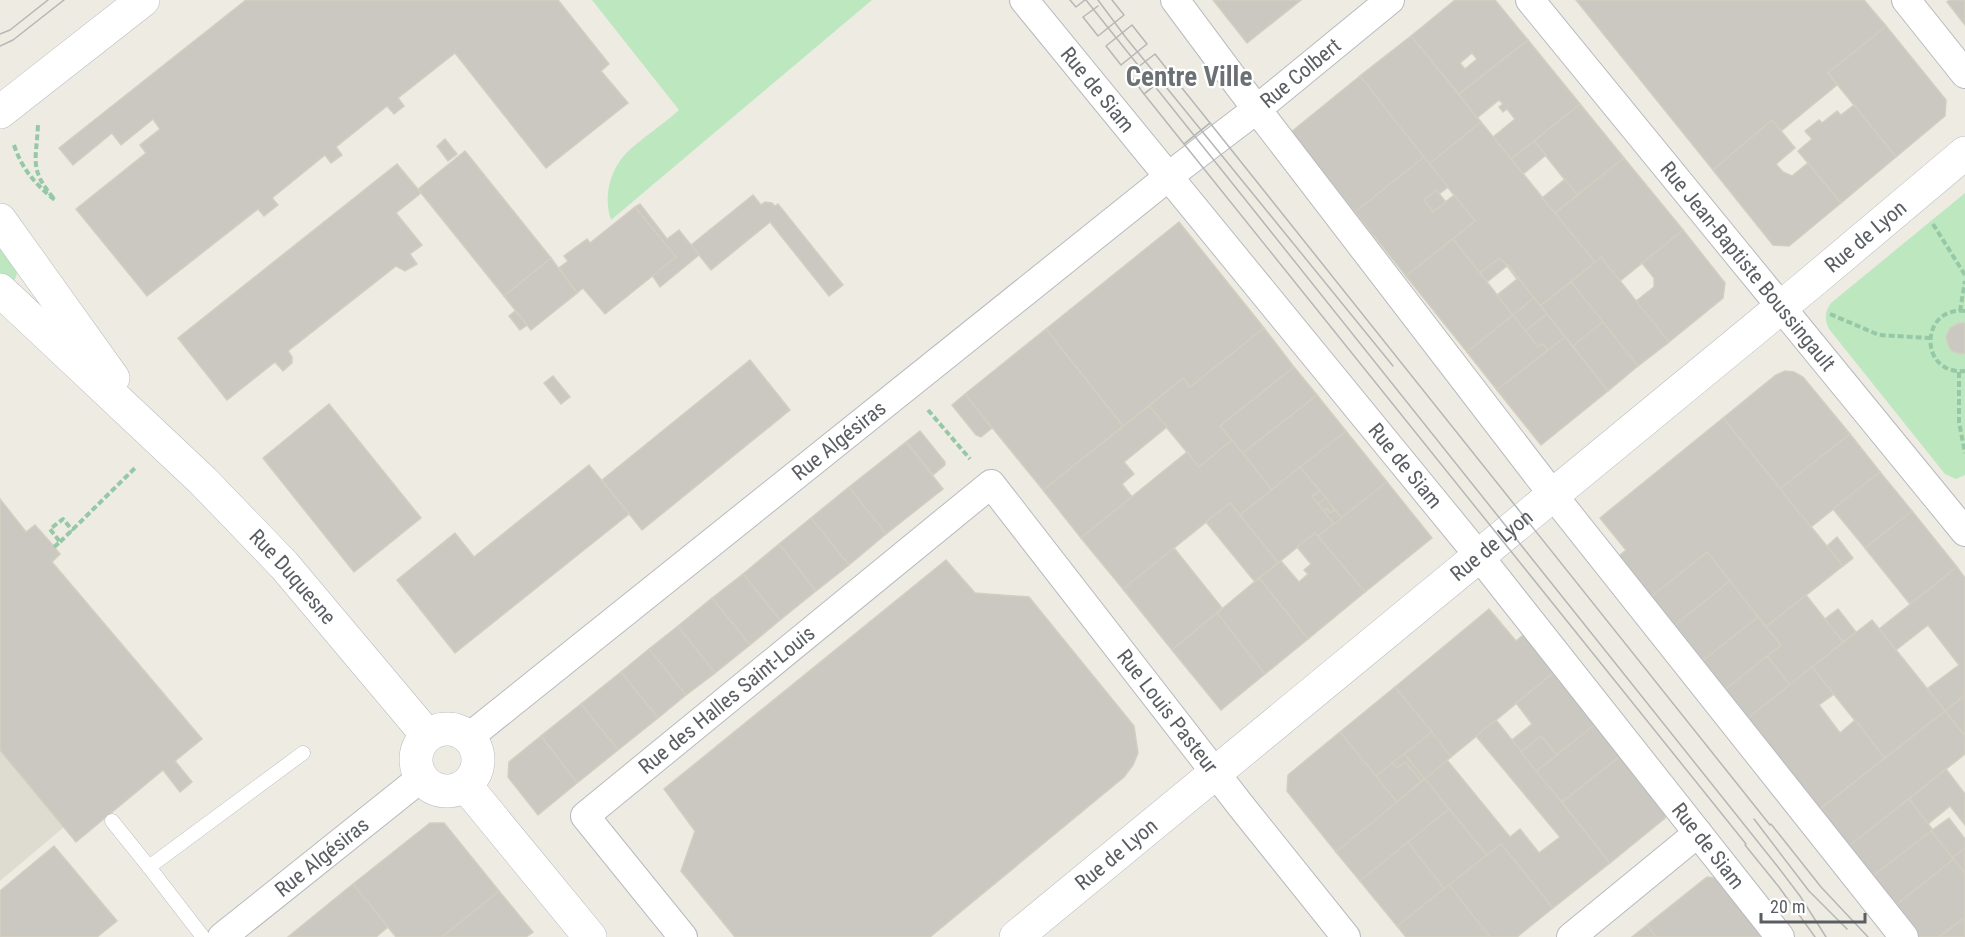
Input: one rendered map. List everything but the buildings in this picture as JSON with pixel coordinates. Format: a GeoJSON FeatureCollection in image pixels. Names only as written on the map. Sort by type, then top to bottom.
{"type":"FeatureCollection","features":[{"type":"Feature","properties":{"kind":"main road"},"geometry":{"type":"LineString","coordinates":[[0,112],[143,0]]}},
{"type":"Feature","properties":{"kind":"main road","name":"Rue de Lyon"},"geometry":{"type":"LineString","coordinates":[[1017,937],[1965,153]]}},
{"type":"Feature","properties":{"kind":"main road","name":"Rue Duquesne"},"geometry":{"type":"LineString","coordinates":[[0,220],[148,428]]}},
{"type":"Feature","properties":{"kind":"main road","name":"Rue Duquesne"},"geometry":{"type":"LineString","coordinates":[[0,290],[203,481],[284,565],[427,735]]}},
{"type":"Feature","properties":{"kind":"main road"},"geometry":{"type":"LineString","coordinates":[[453,728],[469,737],[479,754],[479,766],[473,778],[465,786],[453,791],[441,791],[430,786],[421,778],[416,766],[416,754],[427,735],[439,729],[453,728]]}},
{"type":"Feature","properties":{"kind":"main road"},"geometry":{"type":"LineString","coordinates":[[465,786],[590,937]]}},
{"type":"Feature","properties":{"kind":"street","name":"Rue de Siam"},"geometry":{"type":"LineString","coordinates":[[1024,0],[1479,556],[1780,937]]}},
{"type":"Feature","properties":{"kind":"street"},"geometry":{"type":"LineString","coordinates":[[1175,0],[1552,495],[1904,937]]}},
{"type":"Feature","properties":{"kind":"street","name":"Rue Colbert"},"geometry":{"type":"LineString","coordinates":[[1209,145],[1257,109],[1389,0]]}},
{"type":"Feature","properties":{"kind":"street","name":"Rue Jean-Baptiste Boussingault"},"geometry":{"type":"LineString","coordinates":[[1530,0],[1782,305],[1956,501],[1965,532]]}},
{"type":"Feature","properties":{"kind":"street"},"geometry":{"type":"LineString","coordinates":[[1906,0],[1965,74]]}},
{"type":"Feature","properties":{"kind":"street","name":"Rue Algésiras"},"geometry":{"type":"LineString","coordinates":[[469,737],[1209,145]]}},
{"type":"Feature","properties":{"kind":"street","name":"Rue Louis Pasteur"},"geometry":{"type":"LineString","coordinates":[[991,484],[1215,773],[1346,937]]}},
{"type":"Feature","properties":{"kind":"street","name":"Rue des Halles Saint-Louis"},"geometry":{"type":"LineString","coordinates":[[682,937],[585,816],[991,484]]}},
{"type":"Feature","properties":{"kind":"street","name":"Rue Algésiras"},"geometry":{"type":"LineString","coordinates":[[222,937],[421,778]]}},
{"type":"Feature","properties":{"kind":"street"},"geometry":{"type":"LineString","coordinates":[[1571,937],[1698,833]]}},
{"type":"Feature","properties":{"kind":"lane"},"geometry":{"type":"LineString","coordinates":[[149,867],[303,753]]}},
{"type":"Feature","properties":{"kind":"lane"},"geometry":{"type":"LineString","coordinates":[[112,821],[203,937]]}},
{"type":"Feature","properties":{"kind":"path"},"geometry":{"type":"LineString","coordinates":[[14,145],[29,176],[37,186],[55,200],[41,184],[37,175],[38,125]]}},
{"type":"Feature","properties":{"kind":"path"},"geometry":{"type":"LineString","coordinates":[[1931,221],[1965,275]]}},
{"type":"Feature","properties":{"kind":"path"},"geometry":{"type":"LineString","coordinates":[[1965,281],[1962,311],[1953,312],[1940,319],[1935,324],[1930,338],[1932,352],[1939,364],[1952,371],[1965,371]]}},
{"type":"Feature","properties":{"kind":"path"},"geometry":{"type":"LineString","coordinates":[[1830,314],[1880,335],[1930,338]]}},
{"type":"Feature","properties":{"kind":"path"},"geometry":{"type":"LineString","coordinates":[[1959,372],[1959,422],[1965,453]]}},
{"type":"Feature","properties":{"kind":"path"},"geometry":{"type":"LineString","coordinates":[[908,387],[991,484]]}},
{"type":"Feature","properties":{"kind":"path"},"geometry":{"type":"LineString","coordinates":[[54,547],[73,531],[136,467]]}},
{"type":"Feature","properties":{"kind":"path"},"geometry":{"type":"LineString","coordinates":[[60,542],[50,530],[63,519],[73,531]]}},
{"type":"Feature","properties":{"kind":"shaded area"},"geometry":{"type":"Polygon","coordinates":[[[0,750],[64,827],[0,881],[0,750]]]}},
{"type":"Feature","properties":{"kind":"green space"},"geometry":{"type":"Polygon","coordinates":[[[592,0],[872,0],[611,220],[608,196],[613,172],[617,165],[634,146],[679,110],[592,0]]]}},
{"type":"Feature","properties":{"kind":"green space"},"geometry":{"type":"Polygon","coordinates":[[[1965,193],[1965,475],[1956,479],[1945,474],[1829,329],[1826,315],[1831,303],[1965,193]]]}},
{"type":"Feature","properties":{"kind":"green space"},"geometry":{"type":"Polygon","coordinates":[[[0,243],[13,260],[17,270],[15,279],[10,281],[0,275],[0,243]]]}},
{"type":"Feature","properties":{"kind":"tram line"},"geometry":{"type":"LineString","coordinates":[[0,34],[10,30],[48,0]]}},
{"type":"Feature","properties":{"kind":"tram line"},"geometry":{"type":"LineString","coordinates":[[0,46],[13,40],[64,0]]}},
{"type":"Feature","properties":{"kind":"tram line"},"geometry":{"type":"LineString","coordinates":[[1070,0],[1076,7],[1085,0]]}},
{"type":"Feature","properties":{"kind":"tram line"},"geometry":{"type":"LineString","coordinates":[[1086,0],[1778,867],[1826,937]]}},
{"type":"Feature","properties":{"kind":"tram line"},"geometry":{"type":"LineString","coordinates":[[1098,0],[1127,39],[1393,366]]}},
{"type":"Feature","properties":{"kind":"tram line"},"geometry":{"type":"LineString","coordinates":[[1098,6],[1083,17],[1098,36],[1124,15],[1112,0]]}},
{"type":"Feature","properties":{"kind":"tram line"},"geometry":{"type":"LineString","coordinates":[[1132,25],[1147,44],[1121,65],[1106,46],[1132,25]]}},
{"type":"Feature","properties":{"kind":"tram line"},"geometry":{"type":"LineString","coordinates":[[1155,54],[1170,73],[1144,94],[1129,74],[1155,54]]}},
{"type":"Feature","properties":{"kind":"tram line"},"geometry":{"type":"LineString","coordinates":[[1170,73],[1210,123],[1184,144],[1144,94],[1170,73]]}},
{"type":"Feature","properties":{"kind":"tram line"},"geometry":{"type":"LineString","coordinates":[[1815,937],[1746,844],[1184,144],[1210,123],[1770,825],[1821,887],[1868,937]]}},
{"type":"Feature","properties":{"kind":"tram line"},"geometry":{"type":"LineString","coordinates":[[1754,819],[1809,891],[1847,929]]}},
{"type":"Feature","properties":{"kind":"district","name":"Centre Ville"},"geometry":{"type":"Point","coordinates":[1189,77]}}]}
